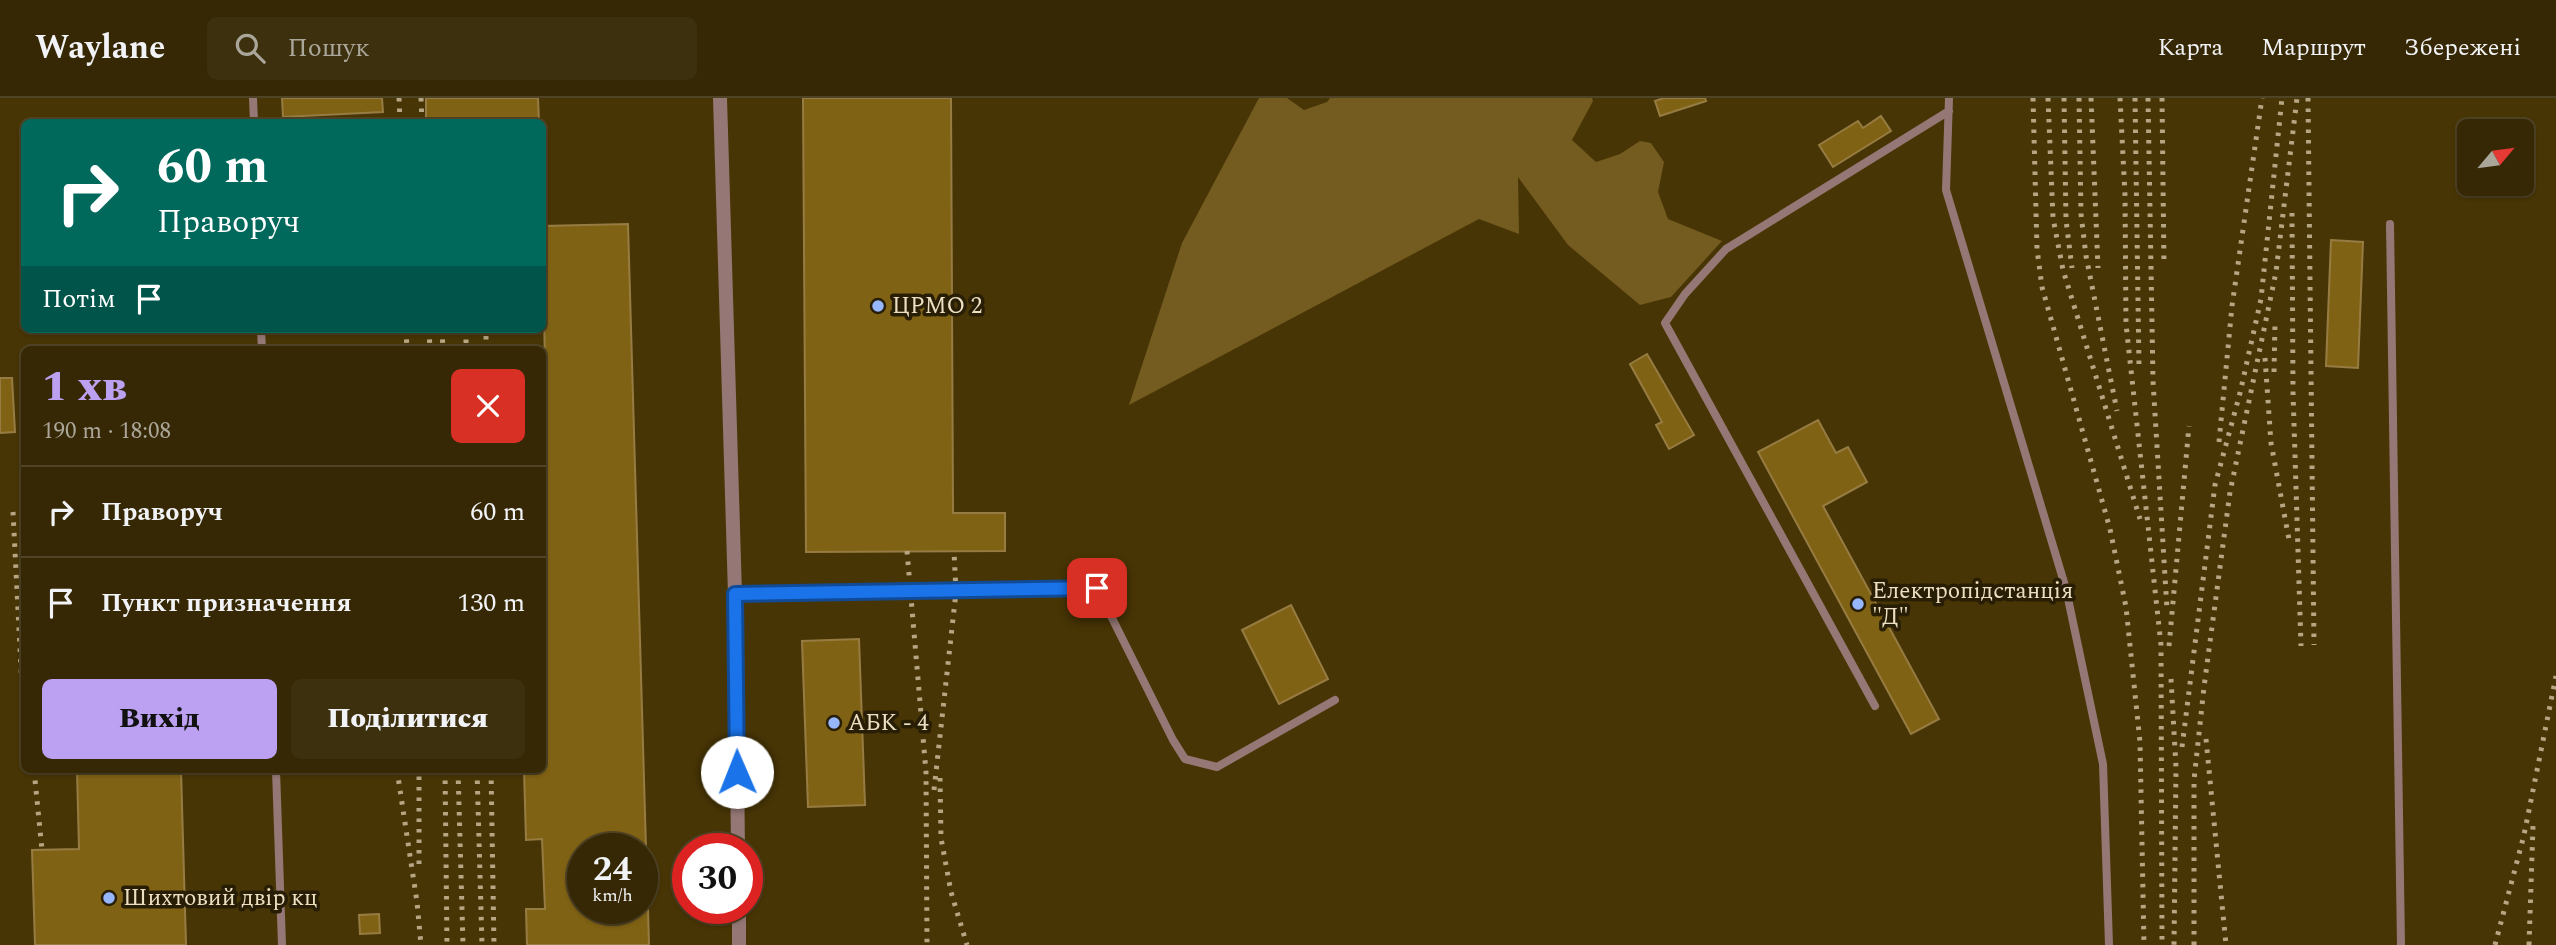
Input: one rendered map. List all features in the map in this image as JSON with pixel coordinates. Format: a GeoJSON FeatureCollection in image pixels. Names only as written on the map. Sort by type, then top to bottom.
{"type":"FeatureCollection","features":[{"type":"Feature","properties":{"kind":"street"},"geometry":{"type":"LineString","coordinates":[[720,98],[735,594],[738,833]]}},
{"type":"Feature","properties":{"kind":"street"},"geometry":{"type":"LineString","coordinates":[[739,924],[740,945]]}},
{"type":"Feature","properties":{"kind":"lane"},"geometry":{"type":"LineString","coordinates":[[253,98],[254,119]]}},
{"type":"Feature","properties":{"kind":"lane"},"geometry":{"type":"LineString","coordinates":[[1949,98],[1947,190],[2066,589],[2103,764],[2109,945]]}},
{"type":"Feature","properties":{"kind":"lane"},"geometry":{"type":"LineString","coordinates":[[1875,706],[1665,324],[1685,293],[1726,249],[1949,111]]}},
{"type":"Feature","properties":{"kind":"lane"},"geometry":{"type":"LineString","coordinates":[[2390,224],[2401,945]]}},
{"type":"Feature","properties":{"kind":"lane"},"geometry":{"type":"LineString","coordinates":[[735,594],[1097,588],[1185,759],[1217,767],[1335,700]]}},
{"type":"Feature","properties":{"kind":"lane"},"geometry":{"type":"LineString","coordinates":[[276,773],[282,945]]}},
{"type":"Feature","properties":{"kind":"shaded area"},"geometry":{"type":"Polygon","coordinates":[[[1259,98],[1287,98],[1304,110],[1327,102],[1330,98],[1592,98],[1593,101],[1572,140],[1596,162],[1620,154],[1640,141],[1651,143],[1664,162],[1658,192],[1668,219],[1722,241],[1671,297],[1640,305],[1568,245],[1518,177],[1519,234],[1479,219],[1129,405],[1182,243],[1259,98]]]}},
{"type":"Feature","properties":{"kind":"building"},"geometry":{"type":"Polygon","coordinates":[[[282,98],[382,98],[383,112],[283,117],[282,98]]]}},
{"type":"Feature","properties":{"kind":"building"},"geometry":{"type":"Polygon","coordinates":[[[426,98],[538,98],[539,119],[426,119],[426,98]]]}},
{"type":"Feature","properties":{"kind":"building","name":"ЦРМО 2"},"geometry":{"type":"Polygon","coordinates":[[[803,98],[951,98],[953,513],[1005,513],[1005,551],[806,552],[803,98]]]}},
{"type":"Feature","properties":{"kind":"building"},"geometry":{"type":"Polygon","coordinates":[[[1664,98],[1705,98],[1706,101],[1660,116],[1655,101],[1664,98]]]}},
{"type":"Feature","properties":{"kind":"building"},"geometry":{"type":"Polygon","coordinates":[[[1881,116],[1891,131],[1833,167],[1819,145],[1858,121],[1863,128],[1881,116]]]}},
{"type":"Feature","properties":{"kind":"building"},"geometry":{"type":"Polygon","coordinates":[[[628,224],[646,833],[567,833],[567,924],[648,924],[649,945],[527,945],[526,909],[545,909],[542,839],[526,840],[524,773],[546,773],[546,226],[628,224]]]}},
{"type":"Feature","properties":{"kind":"building"},"geometry":{"type":"Polygon","coordinates":[[[2331,240],[2363,242],[2358,368],[2326,366],[2331,240]]]}},
{"type":"Feature","properties":{"kind":"building"},"geometry":{"type":"Polygon","coordinates":[[[1647,354],[1694,435],[1669,449],[1656,425],[1662,422],[1630,364],[1647,354]]]}},
{"type":"Feature","properties":{"kind":"building"},"geometry":{"type":"Polygon","coordinates":[[[0,378],[12,378],[15,432],[0,433],[0,378]]]}},
{"type":"Feature","properties":{"kind":"building","name":"Електропідстанція \"Д\""},"geometry":{"type":"Polygon","coordinates":[[[1818,420],[1836,453],[1848,447],[1867,482],[1823,506],[1939,719],[1911,734],[1758,452],[1818,420]]]}},
{"type":"Feature","properties":{"kind":"building"},"geometry":{"type":"Polygon","coordinates":[[[1291,605],[1328,679],[1279,704],[1242,630],[1291,605]]]}},
{"type":"Feature","properties":{"kind":"building","name":"АБК - 4"},"geometry":{"type":"Polygon","coordinates":[[[859,639],[865,805],[808,807],[802,641],[859,639]]]}},
{"type":"Feature","properties":{"kind":"building","name":"Шихтовий двір кц"},"geometry":{"type":"Polygon","coordinates":[[[77,773],[181,773],[186,945],[35,945],[32,850],[79,849],[77,773]]]}},
{"type":"Feature","properties":{"kind":"building"},"geometry":{"type":"Polygon","coordinates":[[[379,914],[380,933],[360,934],[359,915],[379,914]]]}},
{"type":"Feature","properties":{"kind":"railway"},"geometry":{"type":"LineString","coordinates":[[399,98],[400,119]]}},
{"type":"Feature","properties":{"kind":"railway"},"geometry":{"type":"LineString","coordinates":[[421,98],[422,119]]}},
{"type":"Feature","properties":{"kind":"railway"},"geometry":{"type":"LineString","coordinates":[[2033,98],[2037,249],[2042,287],[2110,529],[2126,607],[2140,742],[2144,945]]}},
{"type":"Feature","properties":{"kind":"railway"},"geometry":{"type":"LineString","coordinates":[[2048,98],[2053,218],[2063,270],[2140,519]]}},
{"type":"Feature","properties":{"kind":"railway"},"geometry":{"type":"LineString","coordinates":[[2064,98],[2066,220],[2072,268]]}},
{"type":"Feature","properties":{"kind":"railway"},"geometry":{"type":"LineString","coordinates":[[2079,98],[2081,214],[2086,256],[2117,411]]}},
{"type":"Feature","properties":{"kind":"railway"},"geometry":{"type":"LineString","coordinates":[[2091,98],[2098,268]]}},
{"type":"Feature","properties":{"kind":"railway"},"geometry":{"type":"LineString","coordinates":[[2120,98],[2125,195],[2126,324],[2161,645],[2162,945]]}},
{"type":"Feature","properties":{"kind":"railway"},"geometry":{"type":"LineString","coordinates":[[2135,98],[2139,367]]}},
{"type":"Feature","properties":{"kind":"railway"},"geometry":{"type":"LineString","coordinates":[[2148,98],[2153,381],[2167,609]]}},
{"type":"Feature","properties":{"kind":"railway"},"geometry":{"type":"LineString","coordinates":[[2162,98],[2164,265]]}},
{"type":"Feature","properties":{"kind":"railway"},"geometry":{"type":"LineString","coordinates":[[2219,442],[2232,306],[2262,98]]}},
{"type":"Feature","properties":{"kind":"railway"},"geometry":{"type":"LineString","coordinates":[[2182,747],[2215,485],[2240,393],[2261,299],[2282,98]]}},
{"type":"Feature","properties":{"kind":"railway"},"geometry":{"type":"LineString","coordinates":[[2194,945],[2194,780],[2204,687],[2230,492],[2276,272],[2297,98]]}},
{"type":"Feature","properties":{"kind":"railway"},"geometry":{"type":"LineString","coordinates":[[2308,98],[2314,645]]}},
{"type":"Feature","properties":{"kind":"railway"},"geometry":{"type":"LineString","coordinates":[[2292,213],[2293,392],[2301,646]]}},
{"type":"Feature","properties":{"kind":"railway"},"geometry":{"type":"LineString","coordinates":[[2274,372],[2275,323]]}},
{"type":"Feature","properties":{"kind":"railway"},"geometry":{"type":"LineString","coordinates":[[406,333],[407,346]]}},
{"type":"Feature","properties":{"kind":"railway"},"geometry":{"type":"LineString","coordinates":[[429,333],[430,346]]}},
{"type":"Feature","properties":{"kind":"railway"},"geometry":{"type":"LineString","coordinates":[[442,333],[443,346]]}},
{"type":"Feature","properties":{"kind":"railway"},"geometry":{"type":"LineString","coordinates":[[466,333],[466,346]]}},
{"type":"Feature","properties":{"kind":"railway"},"geometry":{"type":"LineString","coordinates":[[486,333],[486,346]]}},
{"type":"Feature","properties":{"kind":"railway"},"geometry":{"type":"LineString","coordinates":[[2265,358],[2271,443],[2290,545]]}},
{"type":"Feature","properties":{"kind":"railway"},"geometry":{"type":"LineString","coordinates":[[2169,646],[2189,426]]}},
{"type":"Feature","properties":{"kind":"railway"},"geometry":{"type":"LineString","coordinates":[[13,512],[21,668]]}},
{"type":"Feature","properties":{"kind":"railway"},"geometry":{"type":"LineString","coordinates":[[907,551],[926,772],[927,945]]}},
{"type":"Feature","properties":{"kind":"railway"},"geometry":{"type":"LineString","coordinates":[[934,790],[956,592],[954,551]]}},
{"type":"Feature","properties":{"kind":"railway"},"geometry":{"type":"LineString","coordinates":[[2495,945],[2524,835],[2556,676]]}},
{"type":"Feature","properties":{"kind":"railway"},"geometry":{"type":"LineString","coordinates":[[2171,679],[2176,767],[2174,945]]}},
{"type":"Feature","properties":{"kind":"railway"},"geometry":{"type":"LineString","coordinates":[[2206,739],[2226,945]]}},
{"type":"Feature","properties":{"kind":"railway"},"geometry":{"type":"LineString","coordinates":[[34,773],[42,850]]}},
{"type":"Feature","properties":{"kind":"railway"},"geometry":{"type":"LineString","coordinates":[[397,773],[421,945]]}},
{"type":"Feature","properties":{"kind":"railway"},"geometry":{"type":"LineString","coordinates":[[419,773],[419,864]]}},
{"type":"Feature","properties":{"kind":"railway"},"geometry":{"type":"LineString","coordinates":[[445,773],[447,945]]}},
{"type":"Feature","properties":{"kind":"railway"},"geometry":{"type":"LineString","coordinates":[[458,773],[463,945]]}},
{"type":"Feature","properties":{"kind":"railway"},"geometry":{"type":"LineString","coordinates":[[477,773],[482,945]]}},
{"type":"Feature","properties":{"kind":"railway"},"geometry":{"type":"LineString","coordinates":[[491,773],[494,945]]}},
{"type":"Feature","properties":{"kind":"railway"},"geometry":{"type":"LineString","coordinates":[[940,778],[941,838],[951,892],[967,945]]}},
{"type":"Feature","properties":{"kind":"railway"},"geometry":{"type":"LineString","coordinates":[[2529,945],[2533,826]]}},
{"type":"Feature","properties":{"kind":"place","name":"ЦРМО 2"},"geometry":{"type":"Point","coordinates":[878,306]}},
{"type":"Feature","properties":{"kind":"place","name":"Електропідстанція \"Д\""},"geometry":{"type":"Point","coordinates":[1858,604]}},
{"type":"Feature","properties":{"kind":"place","name":"АБК - 4"},"geometry":{"type":"Point","coordinates":[834,723]}},
{"type":"Feature","properties":{"kind":"place","name":"Шихтовий двір кц"},"geometry":{"type":"Point","coordinates":[109,898]}},
{"type":"Feature","properties":{"kind":"route"},"geometry":{"type":"LineString","coordinates":[[737,772],[735,594],[1097,588]]}}]}
